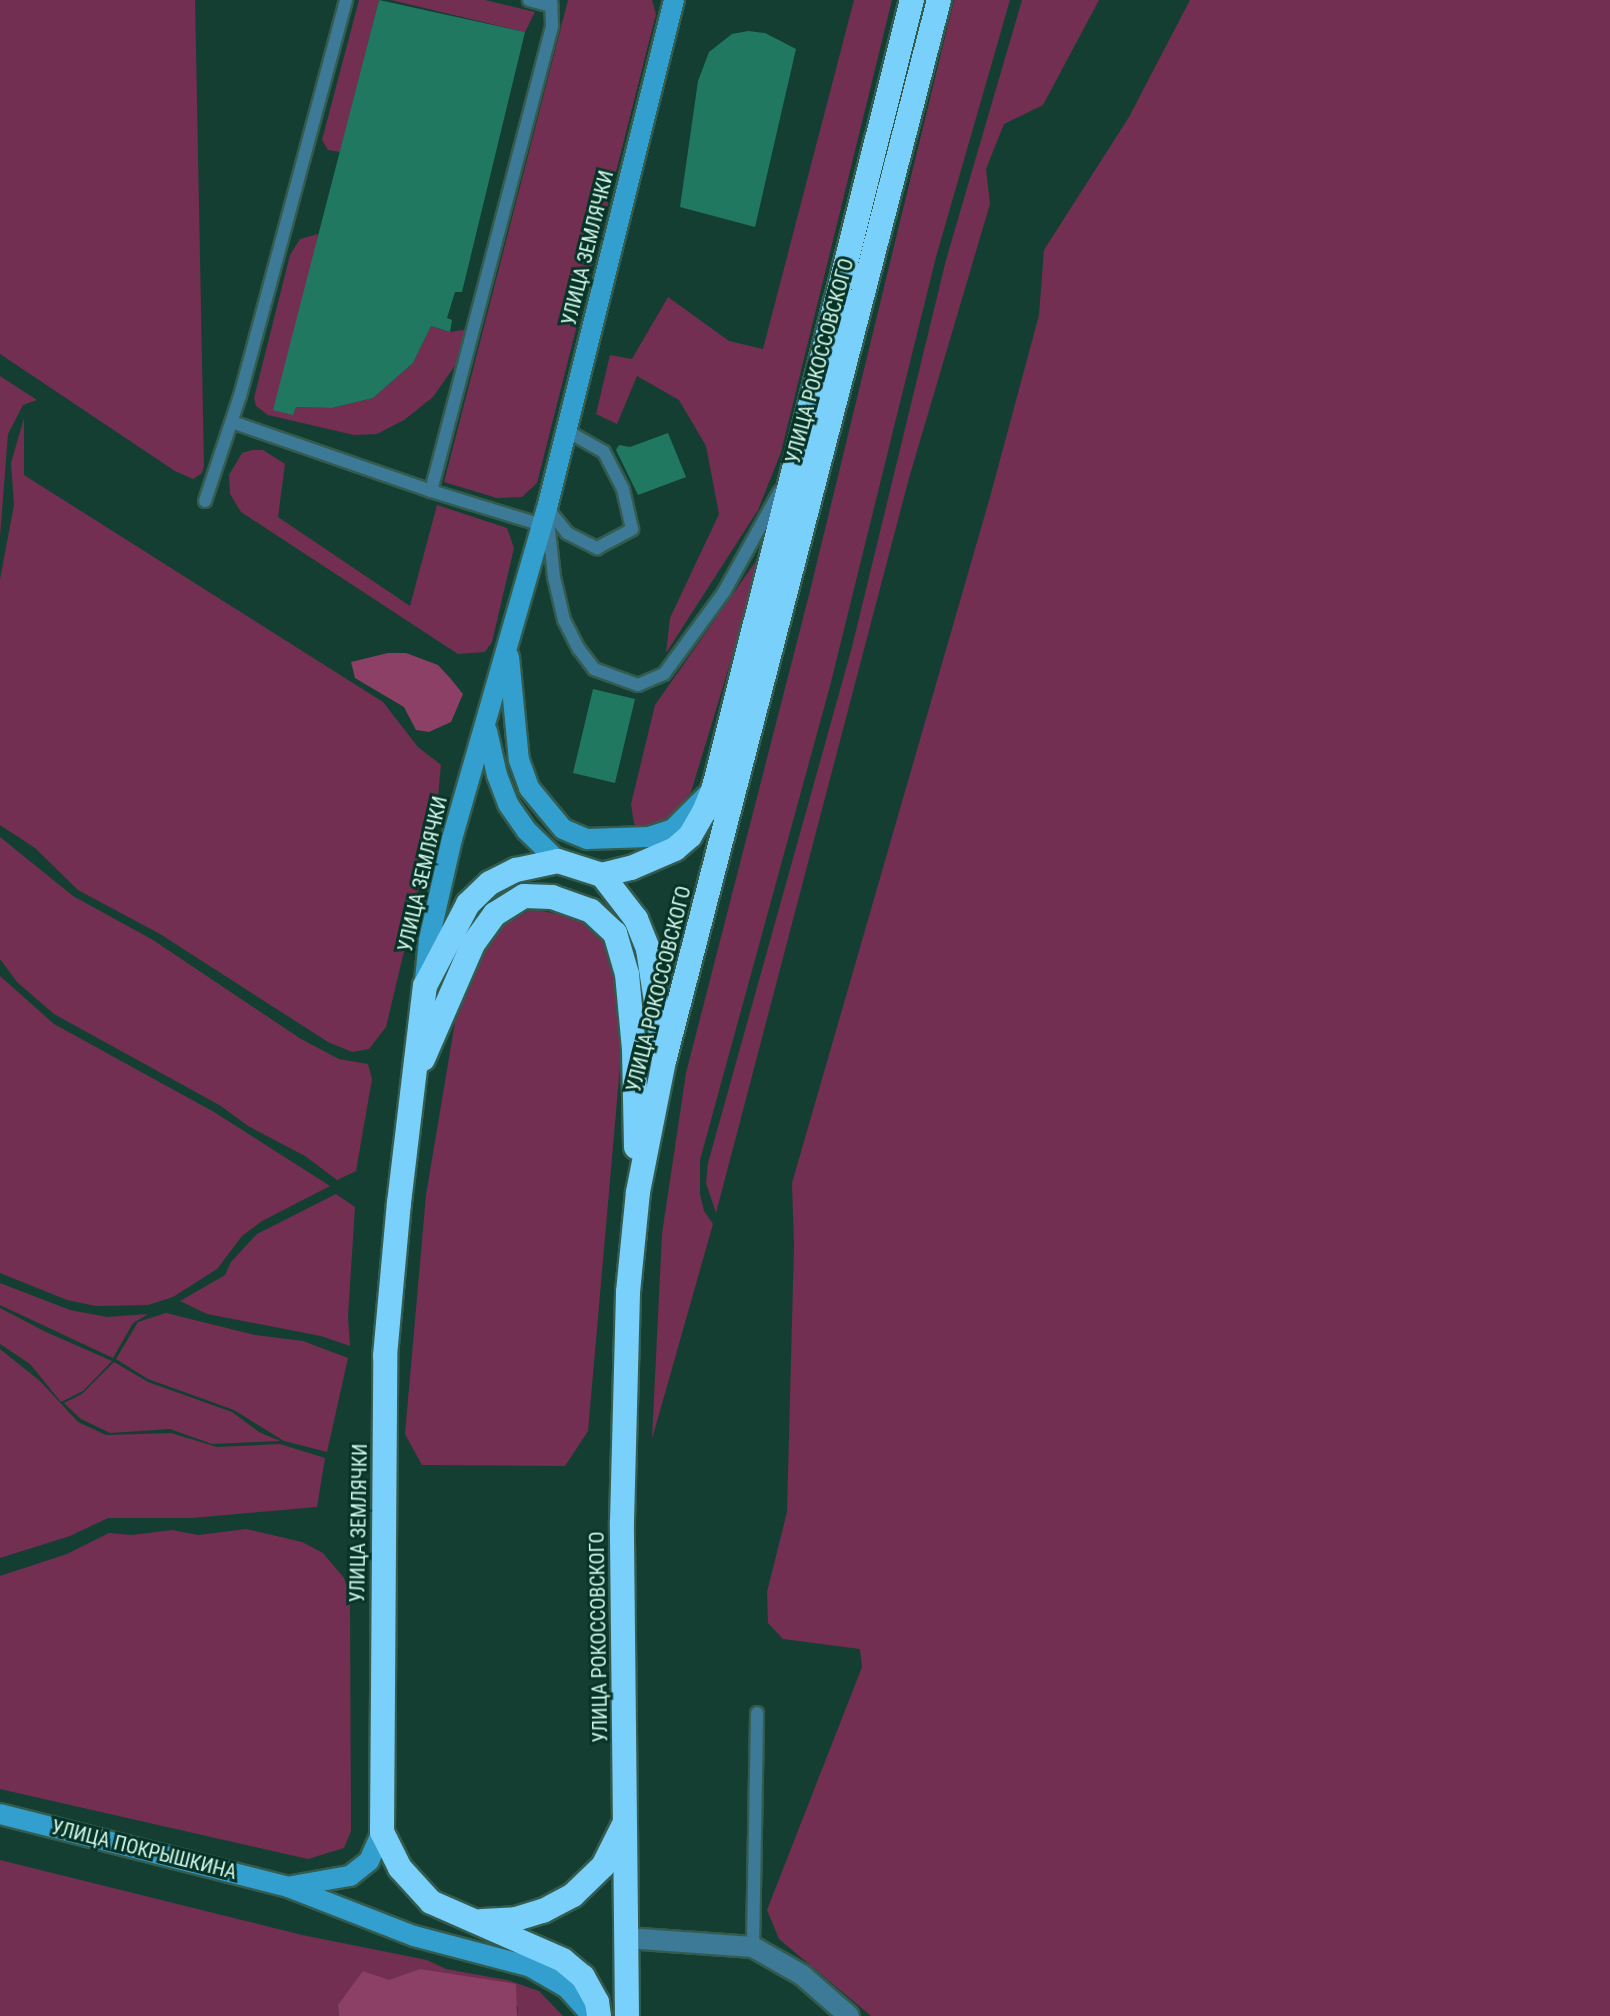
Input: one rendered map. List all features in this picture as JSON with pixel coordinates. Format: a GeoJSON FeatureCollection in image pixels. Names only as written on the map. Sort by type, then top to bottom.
{"type":"FeatureCollection","features":[{"type":"Feature","properties":{"kind":"highway","name":"УЛИЦА РОКОССОВСКОГО"},"geometry":{"type":"LineString","coordinates":[[602,875],[631,868],[675,849],[690,836],[714,787],[912,0]]}},
{"type":"Feature","properties":{"kind":"highway","name":"УЛИЦА РОКОССОВСКОГО"},"geometry":{"type":"LineString","coordinates":[[627,2016],[622,1522],[628,1292],[638,1192],[664,1061],[939,0]]}},
{"type":"Feature","properties":{"kind":"highway"},"geometry":{"type":"LineString","coordinates":[[425,986],[468,904],[490,883],[516,870],[558,861],[602,875],[636,919],[648,949],[658,996],[664,1061]]}},
{"type":"Feature","properties":{"kind":"highway"},"geometry":{"type":"LineString","coordinates":[[415,1076],[473,944],[495,914],[524,896],[552,897],[591,911],[615,933],[627,974],[634,1050],[638,1192]]}},
{"type":"Feature","properties":{"kind":"highway","name":"УЛИЦА ЗЕМЛЯЧКИ"},"geometry":{"type":"LineString","coordinates":[[382,1832],[385,1356],[399,1203],[425,986]]}},
{"type":"Feature","properties":{"kind":"highway"},"geometry":{"type":"LineString","coordinates":[[473,1922],[516,1919],[543,1911],[573,1895],[603,1866],[626,1820]]}},
{"type":"Feature","properties":{"kind":"highway"},"geometry":{"type":"LineString","coordinates":[[382,1832],[400,1868],[431,1902],[563,1960],[583,1977],[597,2002],[599,2016]]}},
{"type":"Feature","properties":{"kind":"main road","name":"УЛИЦА ЗЕМЛЯЧКИ"},"geometry":{"type":"LineString","coordinates":[[425,986],[429,940],[452,839],[545,516],[674,0]]}},
{"type":"Feature","properties":{"kind":"main road"},"geometry":{"type":"LineString","coordinates":[[509,641],[519,760],[529,788],[563,829],[587,839],[649,837],[673,829],[714,787]]}},
{"type":"Feature","properties":{"kind":"main road"},"geometry":{"type":"LineString","coordinates":[[486,728],[497,775],[508,804],[526,830],[558,861]]}},
{"type":"Feature","properties":{"kind":"main road","name":"УЛИЦА ПОКРЫШКИНА"},"geometry":{"type":"LineString","coordinates":[[0,1814],[288,1887],[414,1936],[531,1967],[567,1988],[592,2016]]}},
{"type":"Feature","properties":{"kind":"main road"},"geometry":{"type":"LineString","coordinates":[[288,1887],[350,1876],[369,1861],[382,1832]]}},
{"type":"Feature","properties":{"kind":"street"},"geometry":{"type":"LineString","coordinates":[[627,1938],[753,1947],[802,1975],[849,2016]]}},
{"type":"Feature","properties":{"kind":"lane"},"geometry":{"type":"LineString","coordinates":[[205,501],[232,422],[346,0]]}},
{"type":"Feature","properties":{"kind":"lane"},"geometry":{"type":"LineString","coordinates":[[431,491],[552,25],[551,3],[529,0]]}},
{"type":"Feature","properties":{"kind":"lane"},"geometry":{"type":"LineString","coordinates":[[232,422],[431,491],[545,516],[567,533],[597,548],[632,529],[623,489],[604,452],[567,431]]}},
{"type":"Feature","properties":{"kind":"lane"},"geometry":{"type":"LineString","coordinates":[[545,516],[564,620],[594,669],[638,685],[664,674],[724,592],[795,464]]}},
{"type":"Feature","properties":{"kind":"lane"},"geometry":{"type":"LineString","coordinates":[[753,1947],[757,1713]]}},
{"type":"Feature","properties":{"kind":"shaded area"},"geometry":{"type":"Polygon","coordinates":[[[0,0],[195,0],[204,465],[202,473],[193,479],[175,471],[0,354],[0,0]]]}},
{"type":"Feature","properties":{"kind":"shaded area"},"geometry":{"type":"Polygon","coordinates":[[[359,0],[379,0],[340,152],[328,150],[322,140],[359,0]]]}},
{"type":"Feature","properties":{"kind":"shaded area"},"geometry":{"type":"Polygon","coordinates":[[[391,0],[485,0],[535,12],[525,32],[391,0]]]}},
{"type":"Feature","properties":{"kind":"shaded area"},"geometry":{"type":"Polygon","coordinates":[[[568,0],[652,0],[656,14],[537,483],[522,497],[497,498],[444,482],[568,0]]]}},
{"type":"Feature","properties":{"kind":"shaded area"},"geometry":{"type":"Polygon","coordinates":[[[854,0],[892,0],[781,452],[758,510],[666,653],[670,618],[719,514],[706,446],[679,400],[637,376],[617,424],[596,414],[610,355],[632,359],[668,297],[729,341],[763,349],[854,0]]]}},
{"type":"Feature","properties":{"kind":"shaded area"},"geometry":{"type":"Polygon","coordinates":[[[954,0],[1010,0],[936,257],[830,686],[700,1160],[700,1194],[704,1211],[713,1224],[652,1439],[662,1234],[686,1073],[809,595],[954,0]]]}},
{"type":"Feature","properties":{"kind":"shaded area"},"geometry":{"type":"Polygon","coordinates":[[[1022,0],[1099,0],[1043,105],[1004,124],[986,169],[990,204],[909,478],[716,1213],[706,1183],[708,1163],[852,647],[946,260],[1022,0]]]}},
{"type":"Feature","properties":{"kind":"shaded area"},"geometry":{"type":"Polygon","coordinates":[[[1190,0],[1610,0],[1610,2016],[871,2016],[779,1939],[767,1910],[862,1667],[860,1649],[783,1639],[768,1623],[767,1592],[787,1512],[794,1245],[792,1183],[990,497],[1039,315],[1044,250],[1129,117],[1190,0]]]}},
{"type":"Feature","properties":{"kind":"shaded area"},"geometry":{"type":"Polygon","coordinates":[[[318,234],[293,415],[296,407],[332,408],[373,398],[413,363],[431,326],[450,332],[469,329],[463,354],[433,397],[404,420],[377,434],[354,435],[268,415],[256,406],[254,398],[290,255],[300,239],[318,234]]]}},
{"type":"Feature","properties":{"kind":"shaded area"},"geometry":{"type":"Polygon","coordinates":[[[0,376],[37,400],[23,405],[8,434],[0,537],[0,376]]]}},
{"type":"Feature","properties":{"kind":"shaded area"},"geometry":{"type":"Polygon","coordinates":[[[24,418],[24,475],[383,702],[418,747],[441,765],[436,817],[386,1027],[369,1049],[352,1052],[328,1042],[160,934],[78,890],[35,848],[0,825],[0,579],[14,505],[11,463],[24,418]]]}},
{"type":"Feature","properties":{"kind":"shaded area"},"geometry":{"type":"Polygon","coordinates":[[[263,450],[285,464],[278,517],[410,606],[437,505],[507,528],[514,548],[492,642],[485,652],[458,654],[241,512],[230,494],[229,475],[242,453],[263,450]]]}},
{"type":"Feature","properties":{"kind":"shaded area"},"geometry":{"type":"Polygon","coordinates":[[[765,548],[691,792],[667,821],[643,828],[634,824],[631,804],[655,705],[765,548]]]}},
{"type":"Feature","properties":{"kind":"shaded area"},"geometry":{"type":"Polygon","coordinates":[[[388,653],[406,653],[438,665],[450,678],[463,694],[451,722],[429,732],[416,730],[404,707],[355,678],[351,662],[388,653]]]}},
{"type":"Feature","properties":{"kind":"shaded area"},"geometry":{"type":"Polygon","coordinates":[[[0,837],[73,896],[153,940],[301,1039],[339,1059],[368,1064],[372,1079],[356,1171],[337,1180],[305,1156],[248,1126],[221,1106],[54,1014],[17,982],[0,959],[0,837]]]}},
{"type":"Feature","properties":{"kind":"shaded area"},"geometry":{"type":"Polygon","coordinates":[[[532,909],[577,918],[607,946],[617,979],[621,1055],[588,1431],[565,1466],[422,1465],[405,1434],[426,1195],[455,1022],[482,956],[503,925],[532,909]]]}},
{"type":"Feature","properties":{"kind":"shaded area"},"geometry":{"type":"Polygon","coordinates":[[[0,976],[54,1024],[214,1112],[330,1186],[262,1221],[242,1236],[217,1269],[173,1297],[148,1305],[96,1306],[67,1300],[0,1273],[0,976]]]}},
{"type":"Feature","properties":{"kind":"shaded area"},"geometry":{"type":"Polygon","coordinates":[[[336,1194],[355,1207],[348,1316],[350,1346],[321,1336],[207,1314],[180,1301],[225,1275],[231,1262],[257,1234],[336,1194]]]}},
{"type":"Feature","properties":{"kind":"shaded area"},"geometry":{"type":"Polygon","coordinates":[[[0,1283],[70,1310],[107,1317],[148,1314],[133,1323],[113,1358],[0,1305],[0,1283]]]}},
{"type":"Feature","properties":{"kind":"shaded area"},"geometry":{"type":"Polygon","coordinates":[[[0,1308],[112,1361],[83,1391],[61,1402],[30,1364],[0,1344],[0,1308]]]}},
{"type":"Feature","properties":{"kind":"shaded area"},"geometry":{"type":"Polygon","coordinates":[[[166,1313],[255,1335],[303,1341],[348,1358],[327,1452],[284,1441],[234,1410],[148,1379],[116,1359],[138,1322],[166,1313]]]}},
{"type":"Feature","properties":{"kind":"shaded area"},"geometry":{"type":"Polygon","coordinates":[[[0,1349],[40,1381],[78,1422],[106,1435],[171,1433],[217,1447],[280,1444],[325,1458],[317,1507],[192,1518],[108,1518],[70,1536],[0,1558],[0,1349]]]}},
{"type":"Feature","properties":{"kind":"shaded area"},"geometry":{"type":"Polygon","coordinates":[[[114,1362],[148,1382],[232,1412],[259,1432],[280,1441],[212,1444],[170,1429],[110,1433],[81,1419],[64,1403],[82,1394],[114,1362]]]}},
{"type":"Feature","properties":{"kind":"shaded area"},"geometry":{"type":"Polygon","coordinates":[[[246,1529],[302,1542],[323,1553],[344,1578],[350,1598],[351,1831],[344,1848],[308,1859],[0,1789],[0,1576],[67,1554],[109,1533],[132,1535],[172,1530],[198,1535],[246,1529]]]}},
{"type":"Feature","properties":{"kind":"shaded area"},"geometry":{"type":"Polygon","coordinates":[[[0,1860],[302,1935],[507,1980],[539,1991],[563,2016],[517,2016],[518,2007],[420,1969],[338,2005],[339,2016],[0,2016],[0,1860]]]}},
{"type":"Feature","properties":{"kind":"shaded area"},"geometry":{"type":"Polygon","coordinates":[[[420,1969],[516,1984],[517,2016],[339,2016],[338,2005],[363,1971],[389,1980],[420,1969]]]}},
{"type":"Feature","properties":{"kind":"building"},"geometry":{"type":"Polygon","coordinates":[[[379,0],[525,32],[462,292],[455,292],[447,318],[452,320],[450,332],[431,326],[413,363],[373,398],[332,408],[296,407],[293,415],[273,410],[379,0]]]}},
{"type":"Feature","properties":{"kind":"building"},"geometry":{"type":"Polygon","coordinates":[[[748,31],[765,33],[796,49],[755,227],[680,207],[698,81],[709,52],[732,34],[748,31]]]}},
{"type":"Feature","properties":{"kind":"building"},"geometry":{"type":"Polygon","coordinates":[[[668,433],[686,477],[638,495],[616,450],[619,445],[630,447],[668,433]]]}},
{"type":"Feature","properties":{"kind":"building"},"geometry":{"type":"Polygon","coordinates":[[[593,689],[635,699],[615,783],[573,773],[593,689]]]}}]}
